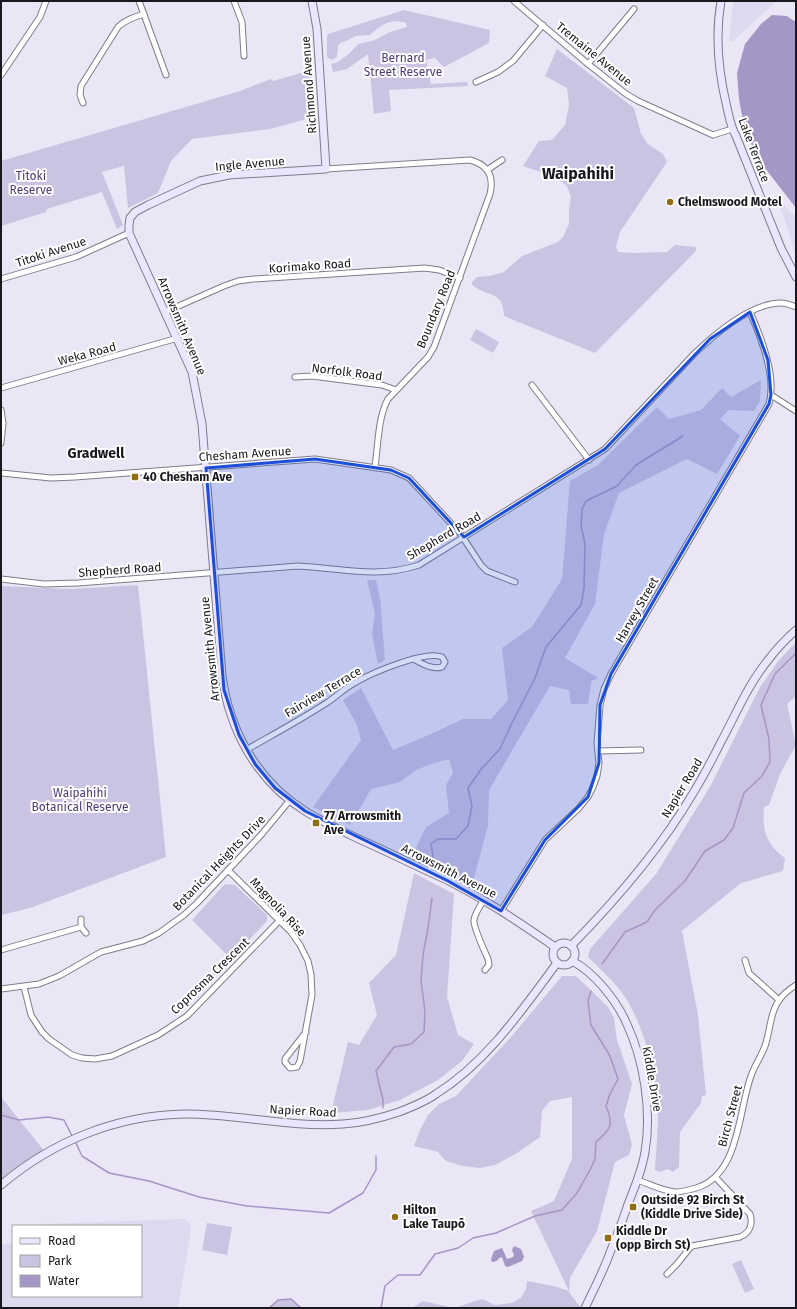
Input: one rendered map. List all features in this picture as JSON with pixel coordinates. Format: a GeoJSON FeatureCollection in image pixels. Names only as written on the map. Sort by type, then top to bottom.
{"type":"FeatureCollection","features":[{"type":"Feature","properties":{"kind":"street"},"geometry":{"type":"LineString","coordinates":[[1,75],[40,17],[46,1]]}},
{"type":"Feature","properties":{"kind":"street"},"geometry":{"type":"LineString","coordinates":[[139,1],[166,75]]}},
{"type":"Feature","properties":{"kind":"street"},"geometry":{"type":"LineString","coordinates":[[234,1],[242,22],[244,56]]}},
{"type":"Feature","properties":{"kind":"street","name":"Richmond Avenue"},"geometry":{"type":"LineString","coordinates":[[312,1],[317,29],[326,169]]}},
{"type":"Feature","properties":{"kind":"street","name":"Tremaine Avenue"},"geometry":{"type":"LineString","coordinates":[[514,1],[626,94],[638,101],[713,135],[732,129]]}},
{"type":"Feature","properties":{"kind":"street","name":"Lake Terrace"},"geometry":{"type":"LineString","coordinates":[[721,1],[718,56],[721,80],[732,129],[781,248],[796,277]]}},
{"type":"Feature","properties":{"kind":"street"},"geometry":{"type":"LineString","coordinates":[[588,64],[634,9]]}},
{"type":"Feature","properties":{"kind":"street"},"geometry":{"type":"LineString","coordinates":[[83,103],[80,95],[81,86],[118,27],[122,22],[144,14]]}},
{"type":"Feature","properties":{"kind":"street"},"geometry":{"type":"LineString","coordinates":[[476,82],[498,72],[513,62],[543,25]]}},
{"type":"Feature","properties":{"kind":"street"},"geometry":{"type":"LineString","coordinates":[[326,169],[470,160],[480,164],[488,170],[502,160]]}},
{"type":"Feature","properties":{"kind":"street","name":"Ingle Avenue"},"geometry":{"type":"LineString","coordinates":[[129,233],[130,218],[135,212],[200,181],[229,175],[326,169]]}},
{"type":"Feature","properties":{"kind":"street","name":"Boundary Road"},"geometry":{"type":"LineString","coordinates":[[375,467],[382,414],[388,399],[432,352],[490,194],[492,185],[488,170]]}},
{"type":"Feature","properties":{"kind":"street","name":"Titoki Avenue"},"geometry":{"type":"LineString","coordinates":[[1,279],[76,257],[129,233]]}},
{"type":"Feature","properties":{"kind":"street","name":"Arrowsmith Avenue"},"geometry":{"type":"LineString","coordinates":[[129,233],[178,338],[196,386],[202,424],[213,573],[224,690],[234,724],[246,750],[265,778],[305,811],[320,820],[448,881],[484,900],[555,948]]}},
{"type":"Feature","properties":{"kind":"street","name":"Korimako Road"},"geometry":{"type":"LineString","coordinates":[[165,312],[224,286],[238,281],[253,279],[425,268],[439,270],[460,278]]}},
{"type":"Feature","properties":{"kind":"street","name":"Shepherd Road"},"geometry":{"type":"LineString","coordinates":[[1,580],[44,584],[78,584],[298,566],[355,572],[371,572],[396,570],[418,564],[605,449],[710,339],[750,312],[762,306],[783,303],[796,307]]}},
{"type":"Feature","properties":{"kind":"street","name":"Harvey Street"},"geometry":{"type":"LineString","coordinates":[[501,911],[545,840],[578,809],[588,797],[597,776],[599,763],[598,751],[600,705],[604,689],[611,674],[765,411],[771,395],[766,352],[750,312]]}},
{"type":"Feature","properties":{"kind":"street","name":"Weka Road"},"geometry":{"type":"LineString","coordinates":[[1,388],[178,338]]}},
{"type":"Feature","properties":{"kind":"street","name":"Norfolk Road"},"geometry":{"type":"LineString","coordinates":[[294,377],[312,376],[382,385],[396,390]]}},
{"type":"Feature","properties":{"kind":"street"},"geometry":{"type":"LineString","coordinates":[[532,385],[589,460]]}},
{"type":"Feature","properties":{"kind":"street"},"geometry":{"type":"LineString","coordinates":[[771,395],[796,412]]}},
{"type":"Feature","properties":{"kind":"street"},"geometry":{"type":"LineString","coordinates":[[1,410],[3,423],[1,443]]}},
{"type":"Feature","properties":{"kind":"street","name":"Chesham Avenue"},"geometry":{"type":"LineString","coordinates":[[1,473],[51,478],[315,460],[392,470],[409,478],[464,537],[481,565],[487,571],[515,582]]}},
{"type":"Feature","properties":{"kind":"street","name":"Napier Road"},"geometry":{"type":"LineString","coordinates":[[571,946],[592,924],[664,839],[695,790],[755,678],[773,654],[796,630]]}},
{"type":"Feature","properties":{"kind":"street","name":"Fairview Terrace"},"geometry":{"type":"LineString","coordinates":[[246,750],[329,701],[354,682],[406,660],[437,655],[442,656],[445,662],[442,667],[431,668],[413,659]]}},
{"type":"Feature","properties":{"kind":"street"},"geometry":{"type":"LineString","coordinates":[[598,751],[641,750]]}},
{"type":"Feature","properties":{"kind":"street","name":"Botanical Heights Drive"},"geometry":{"type":"LineString","coordinates":[[1,989],[39,984],[59,976],[101,952],[143,941],[159,933],[184,915],[261,835],[290,800]]}},
{"type":"Feature","properties":{"kind":"street","name":"Magnolia Rise"},"geometry":{"type":"LineString","coordinates":[[228,870],[291,932],[308,961],[311,974],[312,995],[306,1032],[297,1067],[290,1068],[285,1062],[285,1059],[306,1032]]}},
{"type":"Feature","properties":{"kind":"street"},"geometry":{"type":"LineString","coordinates":[[484,900],[477,911],[474,927],[488,959],[489,965],[485,970]]}},
{"type":"Feature","properties":{"kind":"street"},"geometry":{"type":"LineString","coordinates":[[81,919],[81,927],[86,933]]}},
{"type":"Feature","properties":{"kind":"street","name":"Coprosma Crescent"},"geometry":{"type":"LineString","coordinates":[[24,987],[31,1016],[49,1039],[72,1055],[82,1058],[95,1059],[112,1056],[158,1035],[187,1016],[280,920]]}},
{"type":"Feature","properties":{"kind":"street"},"geometry":{"type":"LineString","coordinates":[[1,950],[81,927]]}},
{"type":"Feature","properties":{"kind":"street"},"geometry":{"type":"LineString","coordinates":[[561,943],[571,946],[575,953],[572,961],[565,965],[557,963],[553,957],[553,950],[555,948],[561,943]]}},
{"type":"Feature","properties":{"kind":"street"},"geometry":{"type":"LineString","coordinates":[[745,960],[749,973],[779,1000]]}},
{"type":"Feature","properties":{"kind":"street","name":"Kiddle Drive"},"geometry":{"type":"LineString","coordinates":[[572,961],[587,972],[606,991],[614,1001],[630,1032],[636,1048],[644,1082],[648,1118],[645,1152],[637,1180],[611,1251],[585,1308]]}},
{"type":"Feature","properties":{"kind":"street","name":"Napier Road"},"geometry":{"type":"LineString","coordinates":[[1,1185],[26,1165],[67,1142],[88,1132],[111,1124],[132,1120],[186,1114],[225,1116],[304,1124],[335,1125],[368,1121],[389,1116],[436,1094],[475,1065],[500,1037],[557,963]]}},
{"type":"Feature","properties":{"kind":"street","name":"Birch Street"},"geometry":{"type":"LineString","coordinates":[[637,1180],[661,1189],[681,1192],[699,1187],[716,1178],[722,1171],[731,1153],[751,1075],[763,1053],[776,1006],[779,1000],[796,985]]}},
{"type":"Feature","properties":{"kind":"street"},"geometry":{"type":"LineString","coordinates":[[667,1274],[692,1246],[740,1237],[745,1235],[750,1229],[752,1220],[750,1214],[716,1178]]}},
{"type":"Feature","properties":{"kind":"highlighted area"},"geometry":{"type":"Polygon","coordinates":[[[750,312],[768,360],[771,395],[769,404],[611,674],[600,705],[599,763],[588,797],[545,840],[501,911],[448,881],[305,811],[275,788],[255,764],[239,735],[224,690],[206,468],[315,459],[391,470],[409,478],[464,537],[605,449],[710,339],[750,312]]]}},
{"type":"Feature","properties":{"kind":"shaded area"},"geometry":{"type":"Polygon","coordinates":[[[733,1],[777,1],[733,41],[729,42],[733,1]]]}},
{"type":"Feature","properties":{"kind":"shaded area"},"geometry":{"type":"Polygon","coordinates":[[[774,195],[796,217],[796,257],[785,220],[774,195]]]}},
{"type":"Feature","properties":{"kind":"shaded area"},"geometry":{"type":"Polygon","coordinates":[[[184,1219],[190,1224],[191,1231],[178,1308],[1,1308],[1,1245],[12,1243],[12,1297],[142,1297],[142,1225],[42,1225],[184,1219]]]}},
{"type":"Feature","properties":{"kind":"green space","name":"Bernard Street Reserve"},"geometry":{"type":"Polygon","coordinates":[[[404,10],[490,30],[489,43],[444,67],[434,57],[426,60],[431,84],[467,82],[468,86],[389,90],[391,111],[374,114],[368,54],[347,69],[333,72],[331,64],[338,62],[350,53],[358,44],[375,40],[390,32],[407,27],[406,23],[395,21],[386,23],[370,35],[356,36],[340,43],[338,46],[337,57],[332,60],[327,57],[327,36],[328,34],[404,10]]]}},
{"type":"Feature","properties":{"kind":"green space"},"geometry":{"type":"Polygon","coordinates":[[[557,49],[634,108],[641,134],[648,144],[663,154],[667,162],[620,232],[616,247],[618,252],[667,252],[675,245],[696,247],[696,251],[595,353],[504,316],[501,302],[498,298],[472,285],[472,282],[477,277],[490,276],[504,272],[522,256],[558,242],[563,237],[569,224],[571,197],[567,186],[555,177],[523,166],[539,141],[552,140],[565,125],[569,105],[567,88],[545,76],[557,49]]]}},
{"type":"Feature","properties":{"kind":"green space","name":"Titoki Reserve"},"geometry":{"type":"Polygon","coordinates":[[[311,70],[313,106],[310,107],[309,114],[303,120],[270,129],[192,139],[171,161],[158,193],[128,208],[124,166],[102,172],[123,225],[117,229],[102,192],[47,209],[46,212],[1,226],[1,161],[237,92],[271,79],[273,81],[311,70]]]}},
{"type":"Feature","properties":{"kind":"green space"},"geometry":{"type":"Polygon","coordinates":[[[476,329],[499,342],[493,353],[470,340],[476,329]]]}},
{"type":"Feature","properties":{"kind":"green space"},"geometry":{"type":"Polygon","coordinates":[[[761,380],[760,401],[754,411],[729,410],[720,419],[740,436],[717,474],[687,459],[619,493],[604,534],[595,604],[565,658],[598,678],[591,683],[588,704],[571,704],[569,690],[550,686],[489,790],[488,825],[473,882],[413,854],[426,827],[449,813],[446,785],[453,773],[449,759],[416,770],[400,782],[371,789],[350,825],[313,807],[361,740],[357,725],[343,700],[361,688],[393,750],[463,719],[491,719],[508,700],[502,648],[532,627],[562,579],[570,481],[598,465],[657,407],[669,419],[701,410],[722,388],[731,397],[761,380]]]}},
{"type":"Feature","properties":{"kind":"green space"},"geometry":{"type":"Polygon","coordinates":[[[367,580],[376,580],[380,598],[385,660],[378,664],[372,634],[375,614],[367,580]]]}},
{"type":"Feature","properties":{"kind":"green space","name":"Waipahihi Botanical Reserve"},"geometry":{"type":"Polygon","coordinates":[[[138,585],[166,857],[30,908],[1,915],[1,586],[69,589],[138,585]]]}},
{"type":"Feature","properties":{"kind":"green space"},"geometry":{"type":"Polygon","coordinates":[[[796,642],[796,696],[787,704],[796,745],[780,774],[769,805],[764,807],[765,830],[769,842],[773,848],[785,858],[783,871],[741,883],[682,931],[698,1015],[706,1095],[702,1096],[701,1103],[680,1132],[679,1167],[673,1172],[668,1169],[660,1172],[655,1170],[658,1112],[655,1084],[649,1054],[639,1025],[627,1000],[619,988],[588,957],[590,949],[656,874],[711,785],[760,687],[779,660],[796,642]]]}},
{"type":"Feature","properties":{"kind":"green space"},"geometry":{"type":"Polygon","coordinates":[[[414,873],[454,894],[447,997],[458,1035],[474,1044],[462,1061],[438,1080],[400,1100],[368,1110],[331,1113],[348,1042],[359,1045],[377,1015],[369,983],[396,955],[414,873]]]}},
{"type":"Feature","properties":{"kind":"green space"},"geometry":{"type":"Polygon","coordinates":[[[225,884],[235,885],[267,915],[267,921],[231,959],[192,920],[225,884]]]}},
{"type":"Feature","properties":{"kind":"green space"},"geometry":{"type":"Polygon","coordinates":[[[562,976],[576,976],[608,1007],[614,1018],[617,1040],[632,1084],[624,1115],[632,1145],[629,1155],[615,1162],[597,1231],[570,1278],[569,1292],[581,1308],[454,1308],[482,1299],[495,1305],[512,1303],[521,1298],[526,1289],[527,1281],[569,1291],[531,1211],[554,1201],[572,1159],[572,1097],[550,1101],[542,1111],[540,1137],[517,1153],[495,1165],[480,1168],[463,1166],[446,1161],[438,1152],[414,1146],[428,1115],[439,1104],[456,1096],[511,1037],[562,976]]]}},
{"type":"Feature","properties":{"kind":"green space"},"geometry":{"type":"Polygon","coordinates":[[[1,1097],[45,1152],[1,1185],[1,1097]]]}},
{"type":"Feature","properties":{"kind":"green space"},"geometry":{"type":"Polygon","coordinates":[[[207,1223],[232,1227],[227,1255],[202,1250],[207,1223]]]}},
{"type":"Feature","properties":{"kind":"green space"},"geometry":{"type":"Polygon","coordinates":[[[741,1260],[754,1289],[745,1293],[732,1264],[741,1260]]]}},
{"type":"Feature","properties":{"kind":"green space"},"geometry":{"type":"Polygon","coordinates":[[[291,1299],[301,1308],[269,1308],[278,1300],[291,1299]]]}},
{"type":"Feature","properties":{"kind":"green space"},"geometry":{"type":"Polygon","coordinates":[[[423,1301],[454,1308],[412,1308],[423,1301]]]}},
{"type":"Feature","properties":{"kind":"water"},"geometry":{"type":"Polygon","coordinates":[[[772,15],[787,16],[794,21],[796,19],[796,208],[761,163],[745,131],[739,99],[737,73],[745,44],[761,24],[772,15]]]}},
{"type":"Feature","properties":{"kind":"water"},"geometry":{"type":"Polygon","coordinates":[[[514,1246],[521,1249],[524,1257],[522,1261],[508,1267],[505,1266],[502,1257],[492,1262],[491,1259],[494,1251],[502,1248],[507,1259],[513,1257],[514,1255],[512,1250],[514,1246]]]}},
{"type":"Feature","properties":{"kind":"waterway"},"geometry":{"type":"LineString","coordinates":[[433,857],[431,844],[438,839],[456,839],[468,826],[472,806],[468,788],[482,768],[500,749],[535,678],[546,647],[581,605],[584,588],[585,544],[581,525],[582,509],[586,501],[617,486],[636,465],[683,436]]}},
{"type":"Feature","properties":{"kind":"waterway"},"geometry":{"type":"LineString","coordinates":[[602,964],[625,932],[647,922],[655,910],[685,881],[705,851],[724,840],[733,828],[744,793],[762,776],[770,762],[769,739],[761,705],[775,674],[796,653]]}},
{"type":"Feature","properties":{"kind":"waterway"},"geometry":{"type":"LineString","coordinates":[[383,1108],[383,1100],[376,1071],[394,1047],[411,1044],[424,1032],[425,1011],[421,981],[423,955],[432,898]]}},
{"type":"Feature","properties":{"kind":"waterway"},"geometry":{"type":"LineString","coordinates":[[381,1308],[385,1286],[398,1275],[420,1275],[435,1254],[458,1248],[473,1238],[496,1233],[535,1216],[562,1210],[577,1193],[595,1159],[596,1142],[605,1134],[610,1126],[610,1118],[606,1106],[610,1094],[618,1079],[610,1056],[591,1025],[588,1001],[591,991]]}},
{"type":"Feature","properties":{"kind":"waterway"},"geometry":{"type":"LineString","coordinates":[[1,1115],[19,1120],[48,1117],[64,1120],[72,1136]]}},
{"type":"Feature","properties":{"kind":"waterway"},"geometry":{"type":"LineString","coordinates":[[75,1141],[82,1156],[109,1173],[149,1181],[199,1197],[247,1206],[329,1213],[363,1193],[376,1170],[376,1156]]}},
{"type":"Feature","properties":{"kind":"waterway"},"geometry":{"type":"LineString","coordinates":[[269,1308],[278,1300],[291,1299],[301,1308]]}},
{"type":"Feature","properties":{"kind":"place","name":"Chelmswood Motel"},"geometry":{"type":"Point","coordinates":[670,202]}},
{"type":"Feature","properties":{"kind":"place","name":"40 Chesham Ave"},"geometry":{"type":"Point","coordinates":[135,477]}},
{"type":"Feature","properties":{"kind":"place","name":"77 Arrowsmith Ave"},"geometry":{"type":"Point","coordinates":[316,823]}},
{"type":"Feature","properties":{"kind":"place","name":"Outside 92 Birch St (Kiddle Drive Side)"},"geometry":{"type":"Point","coordinates":[633,1207]}},
{"type":"Feature","properties":{"kind":"place","name":"Hilton Lake Taupō"},"geometry":{"type":"Point","coordinates":[395,1217]}},
{"type":"Feature","properties":{"kind":"place","name":"Kiddle Dr (opp Birch St)"},"geometry":{"type":"Point","coordinates":[608,1238]}},
{"type":"Feature","properties":{"kind":"district","name":"Waipahihi"},"geometry":{"type":"Point","coordinates":[578,173]}},
{"type":"Feature","properties":{"kind":"district","name":"Gradwell"},"geometry":{"type":"Point","coordinates":[96,453]}}]}
